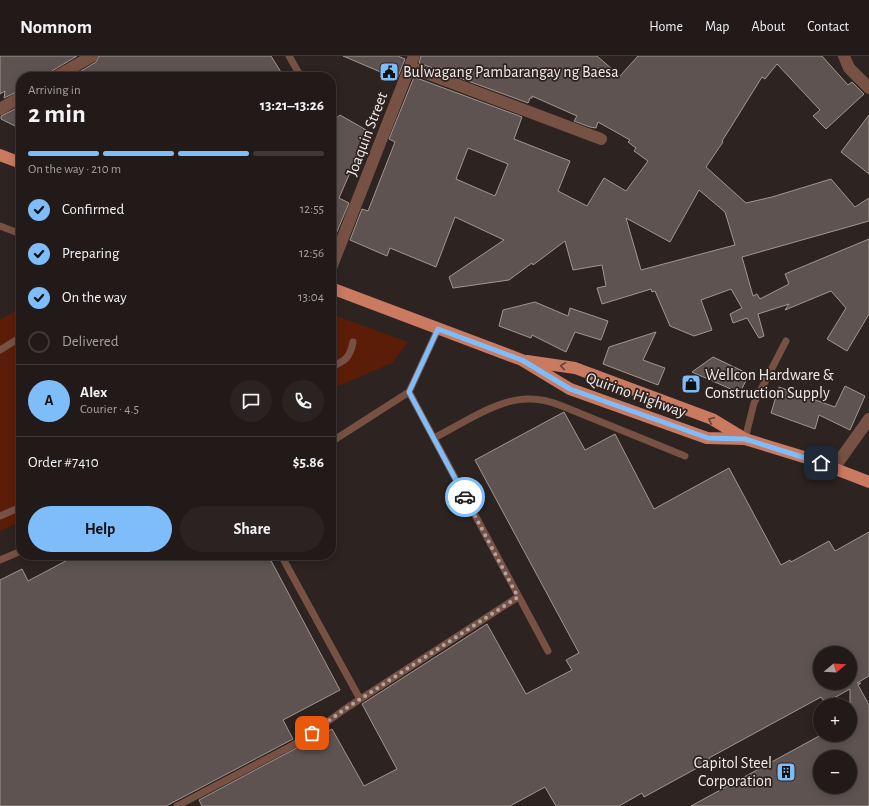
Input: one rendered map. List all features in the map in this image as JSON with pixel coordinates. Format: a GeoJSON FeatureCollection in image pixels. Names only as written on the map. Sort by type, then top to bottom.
{"type":"FeatureCollection","features":[{"type":"Feature","properties":{"kind":"main road"},"geometry":{"type":"LineString","coordinates":[[0,155],[16,161]]}},
{"type":"Feature","properties":{"kind":"main road","name":"Quirino Highway"},"geometry":{"type":"LineString","coordinates":[[336,290],[522,360],[570,389],[708,438],[745,439]]}},
{"type":"Feature","properties":{"kind":"main road","name":"Quirino Highway"},"geometry":{"type":"LineString","coordinates":[[522,360],[575,368],[712,420],[745,439],[807,458],[869,482]]}},
{"type":"Feature","properties":{"kind":"street"},"geometry":{"type":"LineString","coordinates":[[65,72],[92,56]]}},
{"type":"Feature","properties":{"kind":"street"},"geometry":{"type":"LineString","coordinates":[[844,56],[849,68],[869,88]]}},
{"type":"Feature","properties":{"kind":"street"},"geometry":{"type":"LineString","coordinates":[[412,61],[602,139]]}},
{"type":"Feature","properties":{"kind":"street","name":"Joaquin Street"},"geometry":{"type":"LineString","coordinates":[[336,255],[412,61]]}},
{"type":"Feature","properties":{"kind":"street"},"geometry":{"type":"LineString","coordinates":[[0,109],[16,100]]}},
{"type":"Feature","properties":{"kind":"street"},"geometry":{"type":"LineString","coordinates":[[834,468],[869,419]]}},
{"type":"Feature","properties":{"kind":"lane"},"geometry":{"type":"LineString","coordinates":[[289,56],[298,72]]}},
{"type":"Feature","properties":{"kind":"lane"},"geometry":{"type":"LineString","coordinates":[[0,226],[16,232]]}},
{"type":"Feature","properties":{"kind":"lane"},"geometry":{"type":"LineString","coordinates":[[336,439],[409,392],[438,329]]}},
{"type":"Feature","properties":{"kind":"lane"},"geometry":{"type":"LineString","coordinates":[[0,350],[16,340]]}},
{"type":"Feature","properties":{"kind":"lane"},"geometry":{"type":"LineString","coordinates":[[745,439],[754,402],[786,341]]}},
{"type":"Feature","properties":{"kind":"lane"},"geometry":{"type":"LineString","coordinates":[[336,365],[342,362],[351,353],[353,342]]}},
{"type":"Feature","properties":{"kind":"lane"},"geometry":{"type":"LineString","coordinates":[[409,392],[548,651]]}},
{"type":"Feature","properties":{"kind":"lane"},"geometry":{"type":"LineString","coordinates":[[434,438],[493,407],[511,401],[530,399],[545,400],[685,456]]}},
{"type":"Feature","properties":{"kind":"lane"},"geometry":{"type":"LineString","coordinates":[[0,516],[16,509]]}},
{"type":"Feature","properties":{"kind":"lane"},"geometry":{"type":"LineString","coordinates":[[0,560],[16,553]]}},
{"type":"Feature","properties":{"kind":"lane"},"geometry":{"type":"LineString","coordinates":[[284,560],[360,699]]}},
{"type":"Feature","properties":{"kind":"lane"},"geometry":{"type":"LineString","coordinates":[[177,806],[294,745],[360,699],[518,597]]}},
{"type":"Feature","properties":{"kind":"shaded area"},"geometry":{"type":"Polygon","coordinates":[[[16,311],[16,524],[0,531],[0,320],[16,311]]]}},
{"type":"Feature","properties":{"kind":"shaded area"},"geometry":{"type":"Polygon","coordinates":[[[336,316],[408,342],[392,363],[336,387],[336,316]]]}},
{"type":"Feature","properties":{"kind":"building"},"geometry":{"type":"Polygon","coordinates":[[[0,56],[77,56],[52,72],[16,72],[16,92],[4,98],[5,91],[0,94],[0,56]]]}},
{"type":"Feature","properties":{"kind":"building"},"geometry":{"type":"Polygon","coordinates":[[[99,56],[271,56],[281,72],[79,72],[96,62],[99,56]]]}},
{"type":"Feature","properties":{"kind":"building","name":"Bulwagang Pambarangay ng Baesa"},"geometry":{"type":"Polygon","coordinates":[[[343,56],[398,56],[405,59],[397,79],[343,56]]]}},
{"type":"Feature","properties":{"kind":"building"},"geometry":{"type":"Polygon","coordinates":[[[421,56],[597,56],[620,76],[638,56],[822,56],[848,85],[852,82],[864,94],[826,129],[813,116],[820,110],[777,64],[765,79],[762,77],[722,141],[723,142],[706,167],[746,203],[772,197],[831,179],[855,207],[869,198],[869,221],[742,257],[753,296],[757,294],[760,299],[789,284],[785,274],[869,239],[869,314],[847,351],[827,339],[846,308],[831,291],[785,310],[789,304],[758,314],[764,336],[759,338],[747,318],[733,323],[730,314],[742,308],[731,289],[701,300],[712,330],[694,336],[670,326],[655,291],[652,292],[651,289],[602,304],[597,288],[606,286],[602,265],[573,270],[565,241],[533,265],[532,263],[509,280],[453,288],[449,277],[504,240],[455,217],[436,267],[390,248],[387,256],[350,240],[362,209],[368,211],[395,142],[389,139],[414,77],[522,117],[514,139],[570,161],[558,191],[587,206],[604,178],[626,191],[648,161],[634,151],[636,148],[628,142],[630,140],[598,122],[596,128],[590,127],[574,121],[577,116],[532,96],[528,103],[419,63],[421,56]],[[468,148],[456,179],[495,196],[508,164],[468,148]],[[699,190],[670,242],[626,218],[641,270],[735,245],[725,212],[699,190]]]}},
{"type":"Feature","properties":{"kind":"building"},"geometry":{"type":"Polygon","coordinates":[[[16,108],[16,126],[1,119],[1,116],[16,108]]]}},
{"type":"Feature","properties":{"kind":"building"},"geometry":{"type":"Polygon","coordinates":[[[340,115],[368,131],[339,198],[349,203],[336,234],[336,118],[340,115]]]}},
{"type":"Feature","properties":{"kind":"building"},"geometry":{"type":"Polygon","coordinates":[[[869,115],[869,174],[841,152],[869,115]]]}},
{"type":"Feature","properties":{"kind":"building"},"geometry":{"type":"Polygon","coordinates":[[[535,302],[568,316],[570,308],[608,321],[601,340],[575,332],[566,352],[532,335],[531,338],[499,326],[503,310],[535,302]]]}},
{"type":"Feature","properties":{"kind":"building"},"geometry":{"type":"Polygon","coordinates":[[[656,332],[643,360],[665,368],[658,385],[603,364],[609,347],[656,332]]]}},
{"type":"Feature","properties":{"kind":"building"},"geometry":{"type":"Polygon","coordinates":[[[713,357],[749,374],[740,393],[692,372],[713,357]]]}},
{"type":"Feature","properties":{"kind":"building"},"geometry":{"type":"Polygon","coordinates":[[[845,386],[865,396],[850,430],[819,415],[815,429],[771,413],[779,387],[835,407],[845,386]]]}},
{"type":"Feature","properties":{"kind":"building"},"geometry":{"type":"Polygon","coordinates":[[[564,412],[585,450],[615,434],[654,509],[729,468],[781,565],[790,560],[791,562],[829,541],[835,551],[869,532],[869,676],[857,683],[857,646],[813,646],[813,690],[848,690],[834,698],[813,698],[813,701],[709,758],[710,761],[644,797],[642,793],[619,806],[556,806],[545,787],[510,806],[202,806],[199,800],[332,729],[364,786],[397,769],[362,704],[487,624],[526,694],[572,670],[566,660],[579,653],[475,460],[564,412]]]}},
{"type":"Feature","properties":{"kind":"building"},"geometry":{"type":"Polygon","coordinates":[[[68,560],[271,560],[340,690],[283,720],[293,739],[166,806],[0,806],[0,580],[22,569],[28,581],[68,560]]]}},
{"type":"Feature","properties":{"kind":"building"},"geometry":{"type":"Polygon","coordinates":[[[857,683],[861,683],[858,685],[869,705],[869,806],[691,806],[813,739],[813,742],[857,742],[857,698],[850,698],[850,690],[857,690],[857,683]]]}},
{"type":"Feature","properties":{"kind":"way so far"},"geometry":{"type":"LineString","coordinates":[[312,733],[345,709],[518,597],[465,497]]}},
{"type":"Feature","properties":{"kind":"place","name":"Bulwagang Pambarangay ng Baesa"},"geometry":{"type":"Point","coordinates":[389,72]}},
{"type":"Feature","properties":{"kind":"place","name":"Wellcon Hardware & Construction Supply"},"geometry":{"type":"Point","coordinates":[691,384]}},
{"type":"Feature","properties":{"kind":"place","name":"Capitol Steel Corporation"},"geometry":{"type":"Point","coordinates":[786,772]}},
{"type":"Feature","properties":{"kind":"route"},"geometry":{"type":"LineString","coordinates":[[465,497],[409,392],[438,329],[522,360],[570,389],[708,438],[745,439],[821,463]]}}]}
